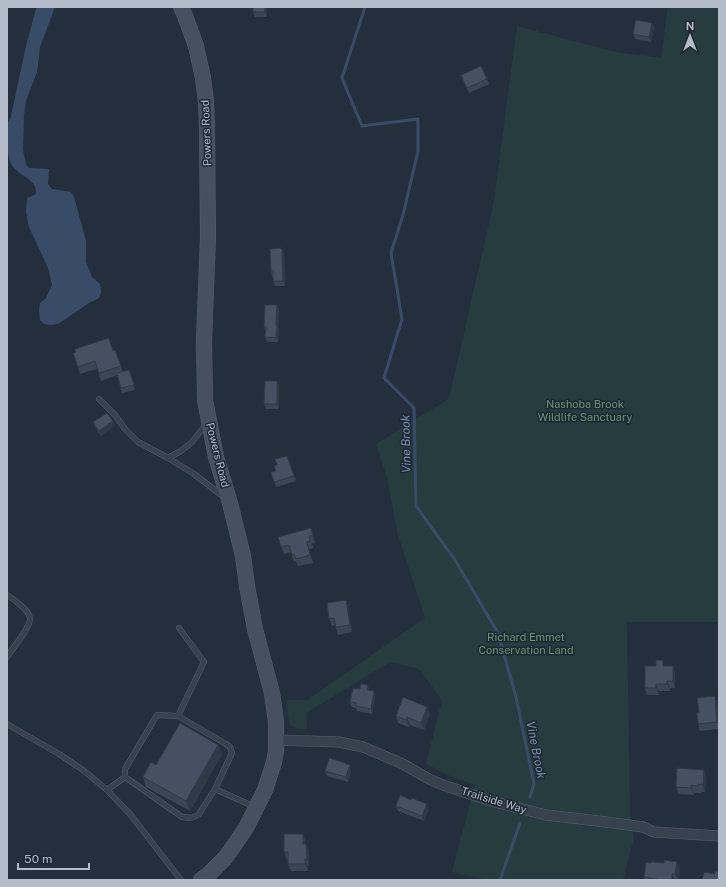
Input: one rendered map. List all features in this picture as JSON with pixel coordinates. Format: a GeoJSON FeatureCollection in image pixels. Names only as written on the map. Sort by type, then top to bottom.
{"type":"FeatureCollection","features":[{"type":"Feature","properties":{"kind":"main road","name":"Powers Road"},"geometry":{"type":"LineString","coordinates":[[181,7],[196,46],[203,78],[206,102],[208,237],[204,341],[205,400],[216,457],[230,503],[243,556],[255,628],[272,693],[276,722],[276,751],[265,790],[246,828],[226,857],[201,880]]}},
{"type":"Feature","properties":{"kind":"street","name":"Trailside Way"},"geometry":{"type":"LineString","coordinates":[[276,740],[339,742],[363,747],[401,763],[443,785],[491,801],[546,815],[643,827],[654,832],[719,836]]}},
{"type":"Feature","properties":{"kind":"lane"},"geometry":{"type":"LineString","coordinates":[[99,399],[115,415],[125,430],[138,442],[194,474],[230,503]]}},
{"type":"Feature","properties":{"kind":"lane"},"geometry":{"type":"LineString","coordinates":[[168,458],[181,451],[192,442],[209,421]]}},
{"type":"Feature","properties":{"kind":"lane"},"geometry":{"type":"LineString","coordinates":[[7,595],[17,602],[30,618],[29,626],[7,657]]}},
{"type":"Feature","properties":{"kind":"lane"},"geometry":{"type":"LineString","coordinates":[[178,628],[204,662],[178,716]]}},
{"type":"Feature","properties":{"kind":"lane"},"geometry":{"type":"LineString","coordinates":[[157,715],[178,716],[226,744],[230,747],[232,753],[215,789],[195,818],[182,818],[125,777],[125,769],[157,715]]}},
{"type":"Feature","properties":{"kind":"lane"},"geometry":{"type":"LineString","coordinates":[[7,724],[59,754],[83,770],[107,790],[130,814],[181,880]]}},
{"type":"Feature","properties":{"kind":"lane"},"geometry":{"type":"LineString","coordinates":[[107,790],[125,777]]}},
{"type":"Feature","properties":{"kind":"lane"},"geometry":{"type":"LineString","coordinates":[[215,789],[256,808]]}},
{"type":"Feature","properties":{"kind":"green space","name":"Nashoba Brook Wildlife Sanctuary"},"geometry":{"type":"Polygon","coordinates":[[[668,7],[719,7],[719,622],[627,622],[630,813],[634,837],[623,880],[488,880],[452,872],[475,785],[452,777],[426,764],[442,700],[419,669],[390,662],[306,713],[307,729],[296,728],[289,722],[286,700],[307,700],[425,618],[398,535],[387,478],[376,444],[449,399],[494,201],[517,26],[615,52],[661,58],[668,7]]]}},
{"type":"Feature","properties":{"kind":"water"},"geometry":{"type":"Polygon","coordinates":[[[37,7],[55,7],[40,47],[37,72],[26,101],[23,150],[26,164],[29,168],[49,169],[48,184],[52,189],[71,192],[74,197],[86,241],[86,262],[92,277],[100,284],[101,292],[99,298],[58,324],[51,325],[44,324],[40,320],[40,303],[46,298],[52,285],[48,268],[29,227],[26,212],[27,198],[36,194],[36,189],[31,181],[12,165],[6,140],[6,129],[11,116],[26,46],[37,7]]]}},
{"type":"Feature","properties":{"kind":"building"},"geometry":{"type":"Polygon","coordinates":[[[253,7],[265,7],[265,12],[253,12],[253,7]]]}},
{"type":"Feature","properties":{"kind":"building"},"geometry":{"type":"Polygon","coordinates":[[[636,20],[652,23],[649,37],[633,34],[636,20]]]}},
{"type":"Feature","properties":{"kind":"building"},"geometry":{"type":"Polygon","coordinates":[[[481,66],[487,79],[467,88],[461,75],[481,66]]]}},
{"type":"Feature","properties":{"kind":"building"},"geometry":{"type":"Polygon","coordinates":[[[282,248],[283,281],[273,281],[270,249],[282,248]]]}},
{"type":"Feature","properties":{"kind":"building"},"geometry":{"type":"Polygon","coordinates":[[[265,305],[277,305],[276,338],[265,337],[265,305]]]}},
{"type":"Feature","properties":{"kind":"building"},"geometry":{"type":"Polygon","coordinates":[[[109,338],[113,351],[115,350],[121,366],[99,373],[95,361],[78,367],[73,353],[76,352],[75,349],[109,338]]]}},
{"type":"Feature","properties":{"kind":"building"},"geometry":{"type":"Polygon","coordinates":[[[129,370],[134,385],[121,388],[117,373],[129,370]]]}},
{"type":"Feature","properties":{"kind":"building"},"geometry":{"type":"Polygon","coordinates":[[[265,381],[277,381],[277,404],[264,404],[265,381]]]}},
{"type":"Feature","properties":{"kind":"building"},"geometry":{"type":"Polygon","coordinates":[[[107,413],[113,421],[99,431],[93,422],[107,413]]]}},
{"type":"Feature","properties":{"kind":"building"},"geometry":{"type":"Polygon","coordinates":[[[287,456],[294,476],[274,482],[271,472],[276,471],[274,466],[277,465],[275,459],[287,456]]]}},
{"type":"Feature","properties":{"kind":"building"},"geometry":{"type":"Polygon","coordinates":[[[311,528],[313,535],[309,536],[310,541],[307,542],[310,555],[296,559],[294,554],[292,555],[289,545],[281,547],[278,537],[311,528]]]}},
{"type":"Feature","properties":{"kind":"building"},"geometry":{"type":"Polygon","coordinates":[[[346,600],[350,625],[336,627],[334,618],[329,619],[327,603],[346,600]]]}},
{"type":"Feature","properties":{"kind":"building"},"geometry":{"type":"Polygon","coordinates":[[[656,660],[663,660],[663,666],[673,666],[673,681],[667,681],[667,684],[656,684],[656,688],[645,688],[645,666],[656,666],[656,660]]]}},
{"type":"Feature","properties":{"kind":"building"},"geometry":{"type":"Polygon","coordinates":[[[361,684],[368,685],[367,690],[374,691],[371,709],[356,706],[356,703],[350,702],[353,688],[360,689],[361,684]]]}},
{"type":"Feature","properties":{"kind":"building"},"geometry":{"type":"Polygon","coordinates":[[[715,696],[717,722],[698,724],[697,713],[699,712],[697,698],[715,696]]]}},
{"type":"Feature","properties":{"kind":"building"},"geometry":{"type":"Polygon","coordinates":[[[403,697],[427,707],[421,723],[407,717],[406,720],[396,716],[403,697]]]}},
{"type":"Feature","properties":{"kind":"building"},"geometry":{"type":"Polygon","coordinates":[[[180,723],[218,745],[186,801],[143,777],[151,762],[156,765],[180,723]]]}},
{"type":"Feature","properties":{"kind":"building"},"geometry":{"type":"Polygon","coordinates":[[[329,758],[350,765],[346,777],[325,771],[329,758]]]}},
{"type":"Feature","properties":{"kind":"building"},"geometry":{"type":"Polygon","coordinates":[[[677,768],[704,770],[703,785],[691,785],[691,788],[676,787],[677,768]]]}},
{"type":"Feature","properties":{"kind":"building"},"geometry":{"type":"Polygon","coordinates":[[[400,795],[411,800],[412,798],[427,804],[422,816],[396,806],[400,795]]]}},
{"type":"Feature","properties":{"kind":"building"},"geometry":{"type":"Polygon","coordinates":[[[284,834],[303,834],[303,844],[306,844],[307,859],[305,859],[305,864],[288,864],[288,852],[284,852],[284,834]]]}},
{"type":"Feature","properties":{"kind":"building"},"geometry":{"type":"Polygon","coordinates":[[[664,860],[677,862],[675,874],[672,874],[672,880],[644,877],[646,862],[664,863],[664,860]]]}},
{"type":"Feature","properties":{"kind":"building"},"geometry":{"type":"Polygon","coordinates":[[[715,871],[719,872],[719,880],[702,880],[704,872],[715,874],[715,871]]]}},
{"type":"Feature","properties":{"kind":"waterway","name":"Vine Brook"},"geometry":{"type":"LineString","coordinates":[[365,7],[342,78],[362,126],[418,119],[418,151],[403,215],[391,253],[402,319],[384,378],[414,408],[416,506],[455,560],[498,633],[516,697],[534,784],[530,797]]}},
{"type":"Feature","properties":{"kind":"waterway","name":"Vine Brook"},"geometry":{"type":"LineString","coordinates":[[500,880],[520,823]]}},
{"type":"Feature","properties":{"kind":"park label","name":"Richard Emmet Conservation Land"},"geometry":{"type":"Point","coordinates":[526,643]}}]}
